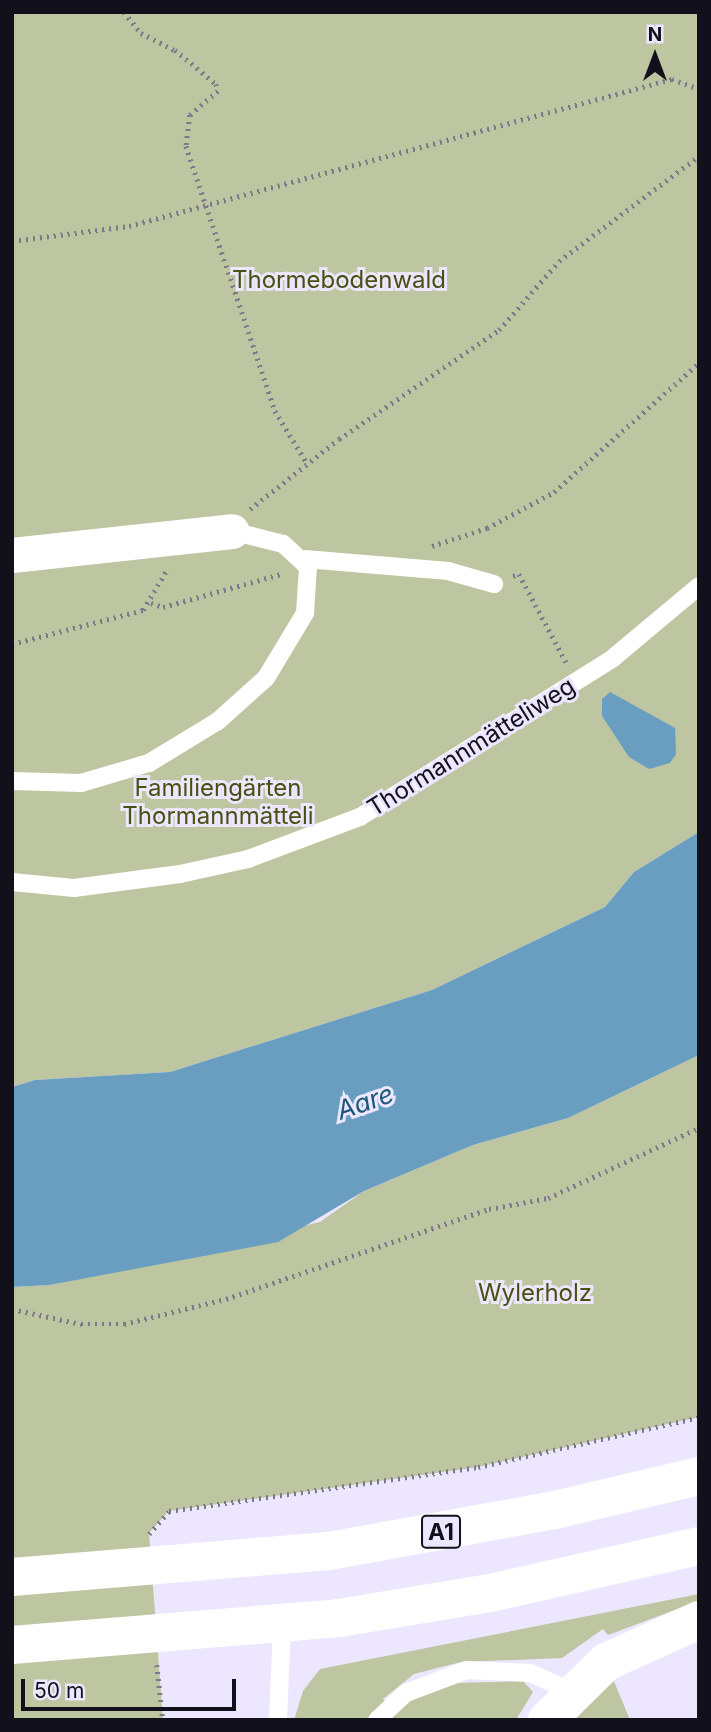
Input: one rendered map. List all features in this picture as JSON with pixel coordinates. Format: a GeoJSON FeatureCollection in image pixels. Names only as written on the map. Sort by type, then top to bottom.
{"type":"FeatureCollection","features":[{"type":"Feature","properties":{"kind":"main road","name":"A1"},"geometry":{"type":"LineString","coordinates":[[12,1577],[180,1568],[389,1542],[699,1476]]}},
{"type":"Feature","properties":{"kind":"main road"},"geometry":{"type":"LineString","coordinates":[[12,1645],[186,1635],[282,1625],[490,1593],[699,1546]]}},
{"type":"Feature","properties":{"kind":"main road"},"geometry":{"type":"LineString","coordinates":[[559,1705],[642,1641],[699,1620]]}},
{"type":"Feature","properties":{"kind":"street"},"geometry":{"type":"LineString","coordinates":[[12,555],[232,531]]}},
{"type":"Feature","properties":{"kind":"lane"},"geometry":{"type":"LineString","coordinates":[[232,531],[283,544],[306,563],[448,571],[494,584]]}},
{"type":"Feature","properties":{"kind":"lane"},"geometry":{"type":"LineString","coordinates":[[12,782],[81,783],[149,763],[218,721],[266,678],[297,631],[310,598],[306,563]]}},
{"type":"Feature","properties":{"kind":"lane","name":"Thormannmätteliweg"},"geometry":{"type":"LineString","coordinates":[[12,882],[120,885],[248,859],[319,834],[408,791],[577,682],[699,586]]}},
{"type":"Feature","properties":{"kind":"lane"},"geometry":{"type":"LineString","coordinates":[[278,1720],[282,1625]]}},
{"type":"Feature","properties":{"kind":"lane"},"geometry":{"type":"LineString","coordinates":[[377,1720],[405,1693],[467,1670],[530,1673],[559,1705]]}},
{"type":"Feature","properties":{"kind":"path"},"geometry":{"type":"LineString","coordinates":[[124,12],[141,33],[175,50],[216,84],[218,91],[190,115],[185,133],[275,411],[307,463]]}},
{"type":"Feature","properties":{"kind":"path"},"geometry":{"type":"LineString","coordinates":[[12,241],[129,226],[672,79],[699,89]]}},
{"type":"Feature","properties":{"kind":"path"},"geometry":{"type":"LineString","coordinates":[[232,531],[307,463],[490,337],[559,261],[699,156]]}},
{"type":"Feature","properties":{"kind":"path"},"geometry":{"type":"LineString","coordinates":[[381,567],[533,505],[583,470],[699,363]]}},
{"type":"Feature","properties":{"kind":"path"},"geometry":{"type":"LineString","coordinates":[[12,644],[122,620],[151,602],[163,607],[306,563]]}},
{"type":"Feature","properties":{"kind":"path"},"geometry":{"type":"LineString","coordinates":[[494,584],[519,574],[577,682]]}},
{"type":"Feature","properties":{"kind":"path"},"geometry":{"type":"LineString","coordinates":[[12,1309],[81,1324],[124,1324],[226,1299],[489,1209],[548,1198],[699,1128]]}},
{"type":"Feature","properties":{"kind":"green space"},"geometry":{"type":"Polygon","coordinates":[[[12,12],[699,12],[699,832],[634,872],[605,907],[432,990],[170,1072],[35,1080],[12,1087],[12,12]]]}},
{"type":"Feature","properties":{"kind":"green space","name":"Wylerholz"},"geometry":{"type":"Polygon","coordinates":[[[699,1055],[699,1417],[478,1467],[169,1511],[149,1533],[163,1720],[12,1720],[12,1287],[49,1285],[320,1222],[364,1191],[473,1145],[568,1118],[699,1055]]]}},
{"type":"Feature","properties":{"kind":"green space"},"geometry":{"type":"Polygon","coordinates":[[[699,1594],[699,1601],[608,1635],[603,1629],[562,1658],[461,1662],[414,1674],[383,1699],[395,1713],[410,1700],[454,1683],[523,1681],[533,1692],[516,1720],[294,1720],[303,1691],[320,1669],[699,1594]]]}},
{"type":"Feature","properties":{"kind":"green space"},"geometry":{"type":"Polygon","coordinates":[[[606,1662],[630,1720],[547,1720],[606,1662]]]}},
{"type":"Feature","properties":{"kind":"water"},"geometry":{"type":"Polygon","coordinates":[[[610,692],[675,728],[676,754],[670,763],[649,769],[629,757],[602,716],[602,699],[610,692]]]}},
{"type":"Feature","properties":{"kind":"water","name":"Aare"},"geometry":{"type":"Polygon","coordinates":[[[699,832],[699,1055],[568,1118],[473,1145],[364,1191],[278,1242],[49,1285],[12,1287],[12,1087],[35,1080],[170,1072],[432,990],[605,907],[634,872],[699,832]]]}},
{"type":"Feature","properties":{"kind":"park label","name":"Thormebodenwald"},"geometry":{"type":"Point","coordinates":[339,280]}},
{"type":"Feature","properties":{"kind":"park label","name":"Familiengärten Thormannmätteli"},"geometry":{"type":"Point","coordinates":[218,802]}}]}
